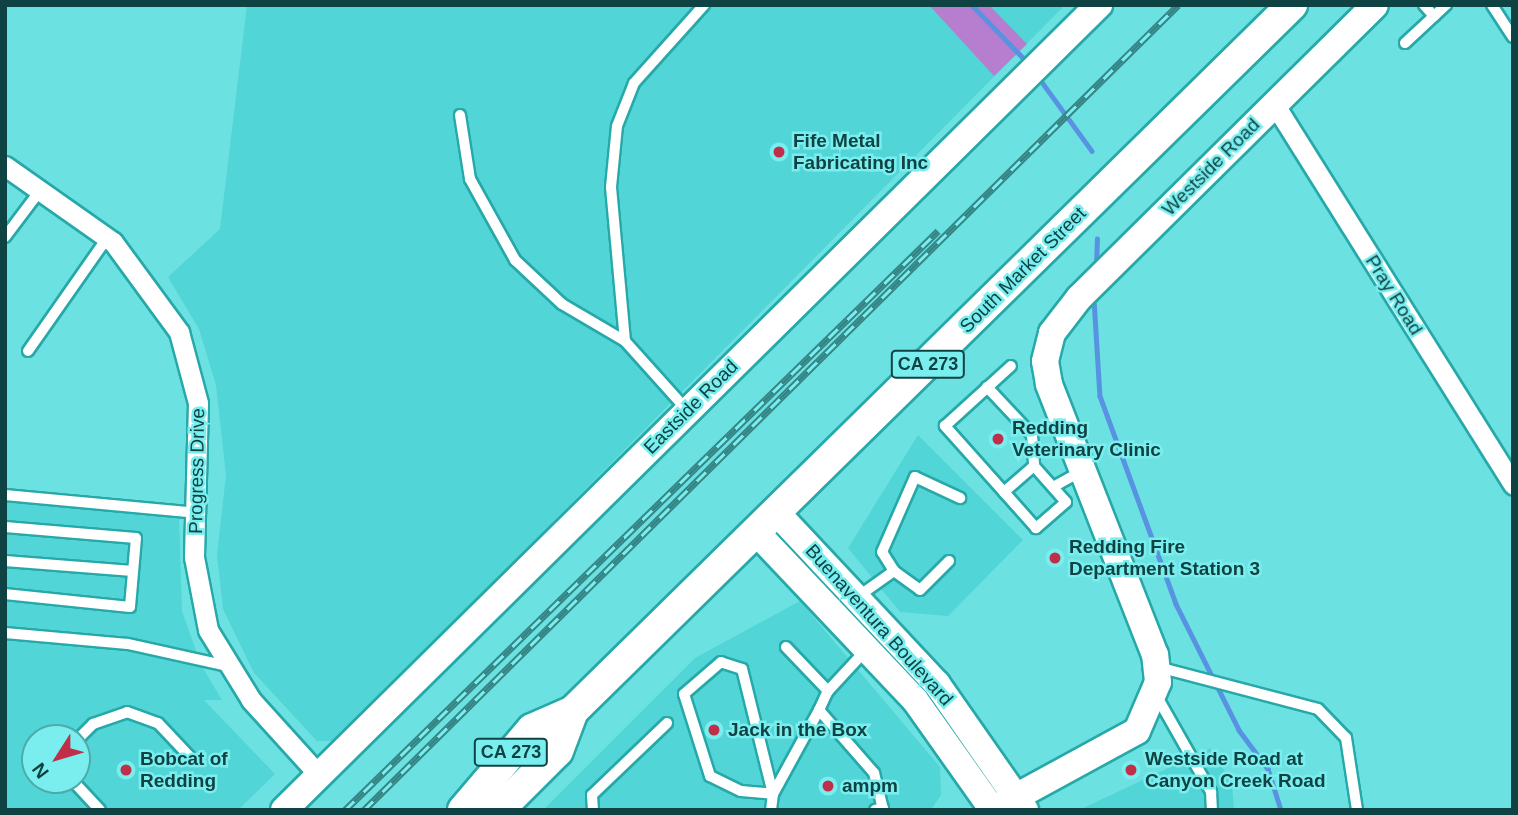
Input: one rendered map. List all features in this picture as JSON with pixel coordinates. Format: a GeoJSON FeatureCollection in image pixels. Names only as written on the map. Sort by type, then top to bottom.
{"type":"FeatureCollection","features":[{"type":"Feature","properties":{"kind":"main road","name":"South Market Street"},"geometry":{"type":"LineString","coordinates":[[463,810],[532,729],[573,711],[1079,214],[1142,156],[1292,5]]}},
{"type":"Feature","properties":{"kind":"main road","name":"South Market Street"},"geometry":{"type":"LineString","coordinates":[[499,810],[558,751],[573,711]]}},
{"type":"Feature","properties":{"kind":"street","name":"Eastside Road"},"geometry":{"type":"LineString","coordinates":[[284,810],[1099,5]]}},
{"type":"Feature","properties":{"kind":"street","name":"Westside Road"},"geometry":{"type":"LineString","coordinates":[[1082,471],[1047,375],[1052,333],[1079,298],[1375,5]]}},
{"type":"Feature","properties":{"kind":"street","name":"Pray Road"},"geometry":{"type":"LineString","coordinates":[[1275,104],[1513,485]]}},
{"type":"Feature","properties":{"kind":"street","name":"Progress Drive"},"geometry":{"type":"LineString","coordinates":[[8,172],[107,238],[131,260],[179,332],[198,403],[198,597],[228,666],[319,775]]}},
{"type":"Feature","properties":{"kind":"street"},"geometry":{"type":"LineString","coordinates":[[992,810],[1020,803],[1122,743],[1144,724],[1156,694],[1158,667],[1082,471]]}},
{"type":"Feature","properties":{"kind":"street","name":"Buenaventura Boulevard"},"geometry":{"type":"LineString","coordinates":[[766,522],[856,598],[937,684],[1020,803]]}},
{"type":"Feature","properties":{"kind":"street","name":"Buenaventura Boulevard"},"geometry":{"type":"LineString","coordinates":[[766,522],[866,650],[915,700],[992,810]]}},
{"type":"Feature","properties":{"kind":"lane"},"geometry":{"type":"LineString","coordinates":[[625,341],[611,187],[617,126],[634,83],[704,5]]}},
{"type":"Feature","properties":{"kind":"lane"},"geometry":{"type":"LineString","coordinates":[[1424,5],[1434,16]]}},
{"type":"Feature","properties":{"kind":"lane"},"geometry":{"type":"LineString","coordinates":[[1405,43],[1446,5]]}},
{"type":"Feature","properties":{"kind":"lane"},"geometry":{"type":"LineString","coordinates":[[1492,5],[1513,37]]}},
{"type":"Feature","properties":{"kind":"lane"},"geometry":{"type":"LineString","coordinates":[[460,115],[470,179],[515,260],[562,304],[625,341],[688,410]]}},
{"type":"Feature","properties":{"kind":"lane"},"geometry":{"type":"LineString","coordinates":[[5,237],[39,192]]}},
{"type":"Feature","properties":{"kind":"lane"},"geometry":{"type":"LineString","coordinates":[[28,351],[107,238]]}},
{"type":"Feature","properties":{"kind":"lane"},"geometry":{"type":"LineString","coordinates":[[987,387],[1032,435],[1034,466],[1066,502],[1036,528],[945,425],[987,387],[1011,366]]}},
{"type":"Feature","properties":{"kind":"lane"},"geometry":{"type":"LineString","coordinates":[[1004,492],[1034,466]]}},
{"type":"Feature","properties":{"kind":"lane"},"geometry":{"type":"LineString","coordinates":[[1053,487],[1082,471]]}},
{"type":"Feature","properties":{"kind":"lane"},"geometry":{"type":"LineString","coordinates":[[949,561],[920,590],[894,571],[882,552],[915,477],[960,498]]}},
{"type":"Feature","properties":{"kind":"lane"},"geometry":{"type":"LineString","coordinates":[[5,495],[199,513]]}},
{"type":"Feature","properties":{"kind":"lane"},"geometry":{"type":"LineString","coordinates":[[5,527],[136,538],[130,607],[5,594]]}},
{"type":"Feature","properties":{"kind":"lane"},"geometry":{"type":"LineString","coordinates":[[5,561],[133,571]]}},
{"type":"Feature","properties":{"kind":"lane"},"geometry":{"type":"LineString","coordinates":[[856,598],[894,571]]}},
{"type":"Feature","properties":{"kind":"lane"},"geometry":{"type":"LineString","coordinates":[[5,633],[128,644],[228,666]]}},
{"type":"Feature","properties":{"kind":"lane"},"geometry":{"type":"LineString","coordinates":[[786,648],[828,691]]}},
{"type":"Feature","properties":{"kind":"lane"},"geometry":{"type":"LineString","coordinates":[[773,794],[828,691],[866,650]]}},
{"type":"Feature","properties":{"kind":"lane"},"geometry":{"type":"LineString","coordinates":[[771,810],[773,794],[742,669],[731,662],[709,669],[684,694],[710,776],[741,791],[773,794]]}},
{"type":"Feature","properties":{"kind":"lane"},"geometry":{"type":"LineString","coordinates":[[1158,667],[1302,702],[1334,723],[1353,758],[1357,810]]}},
{"type":"Feature","properties":{"kind":"lane"},"geometry":{"type":"LineString","coordinates":[[1156,694],[1211,792],[1212,810]]}},
{"type":"Feature","properties":{"kind":"lane"},"geometry":{"type":"LineString","coordinates":[[819,710],[874,773],[883,808],[875,810]]}},
{"type":"Feature","properties":{"kind":"lane"},"geometry":{"type":"LineString","coordinates":[[91,726],[127,712],[158,723],[191,758]]}},
{"type":"Feature","properties":{"kind":"lane"},"geometry":{"type":"LineString","coordinates":[[593,810],[592,795],[667,723]]}},
{"type":"Feature","properties":{"kind":"lane"},"geometry":{"type":"LineString","coordinates":[[85,794],[100,810]]}},
{"type":"Feature","properties":{"kind":"shaded area"},"geometry":{"type":"Polygon","coordinates":[[[247,5],[1065,5],[336,741],[317,741],[254,673],[223,609],[217,555],[226,475],[216,385],[199,329],[168,277],[220,229],[247,5]]]}},
{"type":"Feature","properties":{"kind":"shaded area"},"geometry":{"type":"Polygon","coordinates":[[[929,5],[989,5],[1027,44],[994,76],[929,5]]]}},
{"type":"Feature","properties":{"kind":"shaded area"},"geometry":{"type":"Polygon","coordinates":[[[918,435],[1023,540],[948,616],[900,612],[848,548],[918,435]]]}},
{"type":"Feature","properties":{"kind":"shaded area"},"geometry":{"type":"Polygon","coordinates":[[[5,500],[179,517],[182,611],[201,665],[222,700],[204,700],[275,774],[238,810],[5,810],[5,500]]]}},
{"type":"Feature","properties":{"kind":"shaded area"},"geometry":{"type":"Polygon","coordinates":[[[800,601],[940,767],[941,795],[931,810],[543,810],[695,658],[800,601]]]}},
{"type":"Feature","properties":{"kind":"shaded area"},"geometry":{"type":"Polygon","coordinates":[[[1211,748],[1232,784],[1234,810],[1079,810],[1211,748]]]}},
{"type":"Feature","properties":{"kind":"waterway"},"geometry":{"type":"LineString","coordinates":[[972,5],[1027,62]]}},
{"type":"Feature","properties":{"kind":"waterway"},"geometry":{"type":"LineString","coordinates":[[1039,78],[1092,151]]}},
{"type":"Feature","properties":{"kind":"waterway"},"geometry":{"type":"LineString","coordinates":[[1096,266],[1097,239]]}},
{"type":"Feature","properties":{"kind":"waterway"},"geometry":{"type":"LineString","coordinates":[[1094,299],[1100,396],[1176,604],[1239,730],[1268,769],[1281,810]]}},
{"type":"Feature","properties":{"kind":"railway"},"geometry":{"type":"LineString","coordinates":[[364,810],[1178,5]]}},
{"type":"Feature","properties":{"kind":"railway"},"geometry":{"type":"LineString","coordinates":[[345,810],[938,231]]}},
{"type":"Feature","properties":{"kind":"place","name":"Fife Metal Fabricating Inc"},"geometry":{"type":"Point","coordinates":[779,152]}},
{"type":"Feature","properties":{"kind":"place","name":"Redding Veterinary Clinic"},"geometry":{"type":"Point","coordinates":[998,439]}},
{"type":"Feature","properties":{"kind":"place","name":"Redding Fire Department Station 3"},"geometry":{"type":"Point","coordinates":[1055,558]}},
{"type":"Feature","properties":{"kind":"place","name":"Jack in the Box"},"geometry":{"type":"Point","coordinates":[714,730]}},
{"type":"Feature","properties":{"kind":"place","name":"Bobcat of Redding"},"geometry":{"type":"Point","coordinates":[126,770]}},
{"type":"Feature","properties":{"kind":"place","name":"Westside Road at Canyon Creek Road"},"geometry":{"type":"Point","coordinates":[1131,770]}},
{"type":"Feature","properties":{"kind":"place","name":"ampm"},"geometry":{"type":"Point","coordinates":[828,786]}}]}
